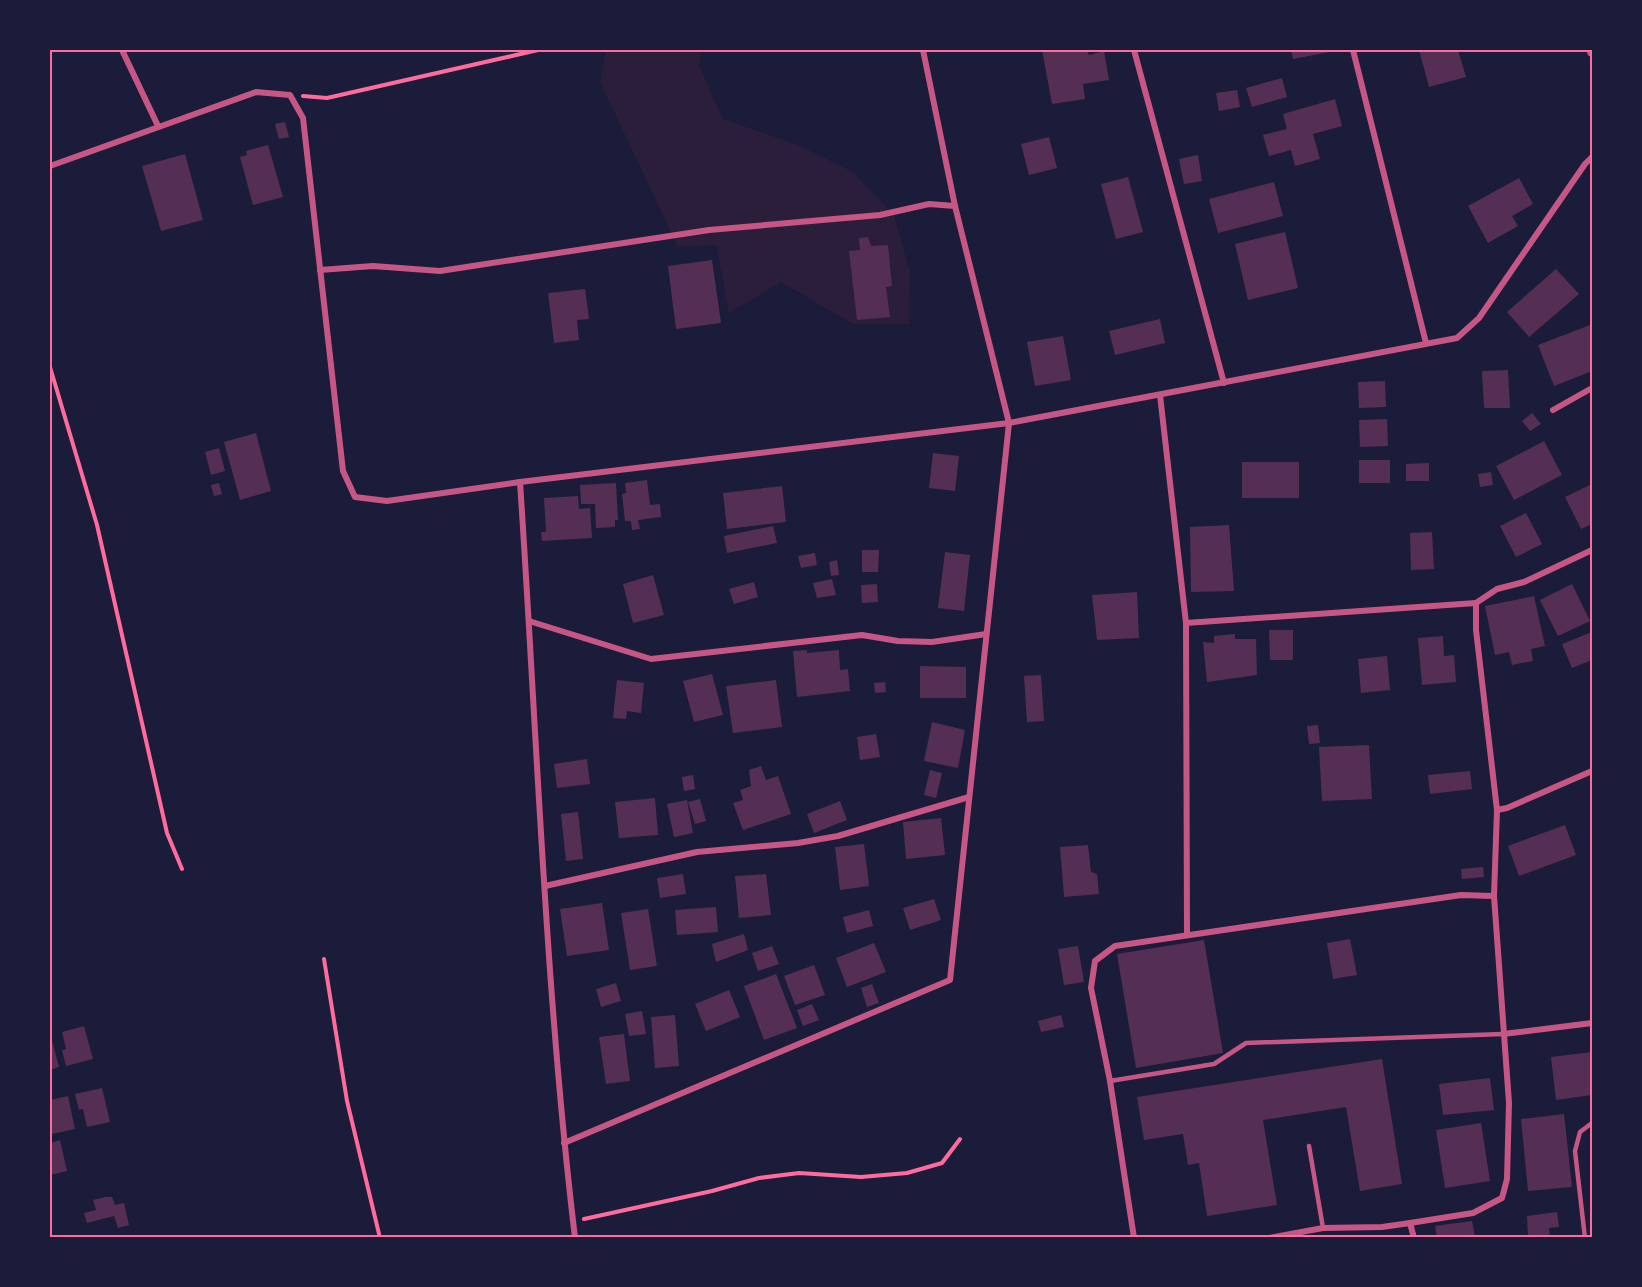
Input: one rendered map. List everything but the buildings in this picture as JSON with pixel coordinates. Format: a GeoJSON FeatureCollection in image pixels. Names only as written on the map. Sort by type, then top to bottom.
{"type":"FeatureCollection","features":[{"type":"Feature","properties":{"kind":"street"},"geometry":{"type":"LineString","coordinates":[[122,50],[158,126]]}},
{"type":"Feature","properties":{"kind":"street"},"geometry":{"type":"LineString","coordinates":[[564,1143],[950,980],[1009,423],[955,206],[923,50]]}},
{"type":"Feature","properties":{"kind":"street"},"geometry":{"type":"LineString","coordinates":[[1134,50],[1158,147],[1224,383]]}},
{"type":"Feature","properties":{"kind":"street"},"geometry":{"type":"LineString","coordinates":[[1353,50],[1426,343]]}},
{"type":"Feature","properties":{"kind":"street"},"geometry":{"type":"LineString","coordinates":[[50,165],[256,92],[290,95],[303,118],[343,471],[355,497],[387,501],[520,482],[1009,423],[1457,338],[1479,318],[1585,164],[1593,157]]}},
{"type":"Feature","properties":{"kind":"street"},"geometry":{"type":"LineString","coordinates":[[320,270],[373,266],[440,271],[709,230],[880,215],[929,204],[955,206]]}},
{"type":"Feature","properties":{"kind":"street"},"geometry":{"type":"LineString","coordinates":[[1553,410],[1593,388]]}},
{"type":"Feature","properties":{"kind":"street"},"geometry":{"type":"LineString","coordinates":[[1160,395],[1186,623],[1187,934]]}},
{"type":"Feature","properties":{"kind":"street"},"geometry":{"type":"LineString","coordinates":[[520,482],[544,886],[564,1143],[575,1238]]}},
{"type":"Feature","properties":{"kind":"street"},"geometry":{"type":"LineString","coordinates":[[1186,623],[1476,603],[1497,589],[1524,582],[1593,550]]}},
{"type":"Feature","properties":{"kind":"street"},"geometry":{"type":"LineString","coordinates":[[1269,1238],[1323,1228],[1382,1227],[1473,1213],[1502,1198],[1507,1179],[1509,1103],[1494,896],[1497,810],[1476,630],[1476,603]]}},
{"type":"Feature","properties":{"kind":"street"},"geometry":{"type":"LineString","coordinates":[[529,621],[651,659],[862,635],[898,641],[932,642],[986,634]]}},
{"type":"Feature","properties":{"kind":"street"},"geometry":{"type":"LineString","coordinates":[[1497,810],[1507,808],[1593,771]]}},
{"type":"Feature","properties":{"kind":"street"},"geometry":{"type":"LineString","coordinates":[[544,886],[697,852],[798,843],[838,836],[969,797]]}},
{"type":"Feature","properties":{"kind":"street"},"geometry":{"type":"LineString","coordinates":[[1134,1238],[1110,1081],[1091,988],[1095,961],[1115,946],[1187,934],[1461,895],[1494,896]]}},
{"type":"Feature","properties":{"kind":"street"},"geometry":{"type":"LineString","coordinates":[[1503,1034],[1593,1023]]}},
{"type":"Feature","properties":{"kind":"street"},"geometry":{"type":"LineString","coordinates":[[1410,1223],[1414,1238]]}},
{"type":"Feature","properties":{"kind":"lane"},"geometry":{"type":"LineString","coordinates":[[1110,1081],[1214,1064],[1246,1043],[1503,1034]]}},
{"type":"Feature","properties":{"kind":"lane"},"geometry":{"type":"LineString","coordinates":[[1585,1238],[1575,1151],[1580,1132],[1593,1123]]}},
{"type":"Feature","properties":{"kind":"lane"},"geometry":{"type":"LineString","coordinates":[[1309,1146],[1323,1228]]}},
{"type":"Feature","properties":{"kind":"path"},"geometry":{"type":"LineString","coordinates":[[290,95],[327,98],[538,50]]}},
{"type":"Feature","properties":{"kind":"path"},"geometry":{"type":"LineString","coordinates":[[50,367],[97,525],[167,833],[182,869]]}},
{"type":"Feature","properties":{"kind":"path"},"geometry":{"type":"LineString","coordinates":[[324,959],[347,1101],[380,1238]]}},
{"type":"Feature","properties":{"kind":"path"},"geometry":{"type":"LineString","coordinates":[[573,1222],[712,1191],[759,1178],[799,1173],[861,1177],[907,1173],[942,1163],[960,1139]]}},
{"type":"Feature","properties":{"kind":"shaded area"},"geometry":{"type":"Polygon","coordinates":[[[606,50],[702,50],[699,66],[723,119],[798,145],[853,172],[894,215],[910,272],[909,324],[853,324],[781,282],[729,313],[716,245],[678,247],[600,82],[606,50]]]}}]}
